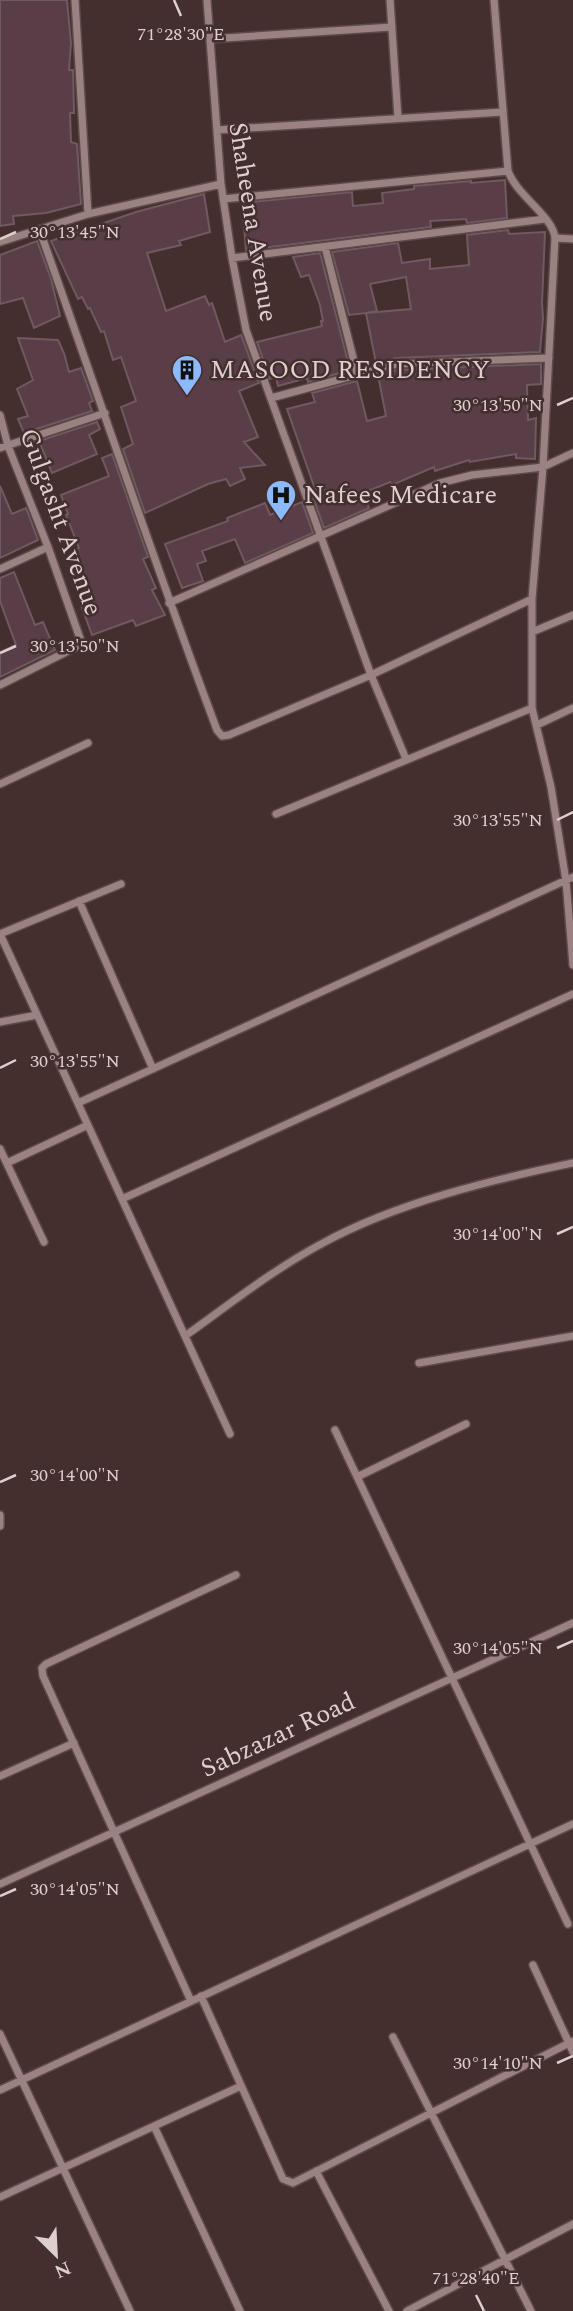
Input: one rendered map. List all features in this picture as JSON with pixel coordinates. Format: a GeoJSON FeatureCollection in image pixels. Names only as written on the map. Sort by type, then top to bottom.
{"type":"FeatureCollection","features":[{"type":"Feature","properties":{"kind":"street"},"geometry":{"type":"LineString","coordinates":[[75,0],[89,214]]}},
{"type":"Feature","properties":{"kind":"street","name":"Shaheena Avenue"},"geometry":{"type":"LineString","coordinates":[[206,0],[221,184],[246,330],[371,675],[406,759]]}},
{"type":"Feature","properties":{"kind":"street"},"geometry":{"type":"LineString","coordinates":[[390,0],[398,118]]}},
{"type":"Feature","properties":{"kind":"street"},"geometry":{"type":"LineString","coordinates":[[494,0],[508,170],[516,188],[555,231],[543,467],[532,599],[532,708],[569,879],[573,965]]}},
{"type":"Feature","properties":{"kind":"street"},"geometry":{"type":"LineString","coordinates":[[209,38],[392,27]]}},
{"type":"Feature","properties":{"kind":"street"},"geometry":{"type":"LineString","coordinates":[[216,130],[503,112]]}},
{"type":"Feature","properties":{"kind":"street"},"geometry":{"type":"LineString","coordinates":[[223,199],[508,170]]}},
{"type":"Feature","properties":{"kind":"street"},"geometry":{"type":"LineString","coordinates":[[0,242],[89,214],[221,184]]}},
{"type":"Feature","properties":{"kind":"street"},"geometry":{"type":"LineString","coordinates":[[232,258],[545,219]]}},
{"type":"Feature","properties":{"kind":"street"},"geometry":{"type":"LineString","coordinates":[[40,231],[169,603],[217,730],[222,736],[371,675],[532,599]]}},
{"type":"Feature","properties":{"kind":"street"},"geometry":{"type":"LineString","coordinates":[[555,238],[573,239]]}},
{"type":"Feature","properties":{"kind":"street"},"geometry":{"type":"LineString","coordinates":[[325,247],[357,373]]}},
{"type":"Feature","properties":{"kind":"street"},"geometry":{"type":"LineString","coordinates":[[271,398],[397,364],[549,358]]}},
{"type":"Feature","properties":{"kind":"street"},"geometry":{"type":"LineString","coordinates":[[4,447],[105,413]]}},
{"type":"Feature","properties":{"kind":"street","name":"Gulgasht Avenue"},"geometry":{"type":"LineString","coordinates":[[0,415],[4,447],[48,547],[82,644],[0,685]]}},
{"type":"Feature","properties":{"kind":"street"},"geometry":{"type":"LineString","coordinates":[[169,603],[440,483],[472,475],[543,467],[573,453]]}},
{"type":"Feature","properties":{"kind":"street"},"geometry":{"type":"LineString","coordinates":[[0,569],[48,547]]}},
{"type":"Feature","properties":{"kind":"street"},"geometry":{"type":"LineString","coordinates":[[532,632],[573,615]]}},
{"type":"Feature","properties":{"kind":"street"},"geometry":{"type":"LineString","coordinates":[[276,814],[532,708]]}},
{"type":"Feature","properties":{"kind":"street"},"geometry":{"type":"LineString","coordinates":[[537,725],[573,708]]}},
{"type":"Feature","properties":{"kind":"street"},"geometry":{"type":"LineString","coordinates":[[0,784],[88,743]]}},
{"type":"Feature","properties":{"kind":"street"},"geometry":{"type":"LineString","coordinates":[[78,1103],[569,879]]}},
{"type":"Feature","properties":{"kind":"street"},"geometry":{"type":"LineString","coordinates":[[121,884],[0,934],[230,1434]]}},
{"type":"Feature","properties":{"kind":"street"},"geometry":{"type":"LineString","coordinates":[[79,901],[153,1069]]}},
{"type":"Feature","properties":{"kind":"street"},"geometry":{"type":"LineString","coordinates":[[122,1199],[573,994]]}},
{"type":"Feature","properties":{"kind":"street"},"geometry":{"type":"LineString","coordinates":[[0,1023],[37,1015]]}},
{"type":"Feature","properties":{"kind":"street"},"geometry":{"type":"LineString","coordinates":[[7,1163],[88,1125]]}},
{"type":"Feature","properties":{"kind":"street"},"geometry":{"type":"LineString","coordinates":[[0,1149],[44,1242]]}},
{"type":"Feature","properties":{"kind":"street"},"geometry":{"type":"LineString","coordinates":[[185,1336],[276,1271],[323,1242],[373,1219],[476,1185],[573,1163]]}},
{"type":"Feature","properties":{"kind":"street"},"geometry":{"type":"LineString","coordinates":[[419,1363],[573,1336]]}},
{"type":"Feature","properties":{"kind":"street"},"geometry":{"type":"LineString","coordinates":[[357,1477],[466,1423]]}},
{"type":"Feature","properties":{"kind":"street"},"geometry":{"type":"LineString","coordinates":[[335,1430],[569,1924]]}},
{"type":"Feature","properties":{"kind":"street"},"geometry":{"type":"LineString","coordinates":[[0,1515],[0,1526]]}},
{"type":"Feature","properties":{"kind":"street"},"geometry":{"type":"LineString","coordinates":[[191,2001],[43,1676],[42,1668],[236,1575]]}},
{"type":"Feature","properties":{"kind":"street","name":"Sabzazar Road"},"geometry":{"type":"LineString","coordinates":[[0,1884],[573,1623]]}},
{"type":"Feature","properties":{"kind":"street"},"geometry":{"type":"LineString","coordinates":[[0,1776],[74,1743]]}},
{"type":"Feature","properties":{"kind":"street"},"geometry":{"type":"LineString","coordinates":[[0,2090],[573,1824]]}},
{"type":"Feature","properties":{"kind":"street"},"geometry":{"type":"LineString","coordinates":[[534,1965],[571,2042],[573,2052]]}},
{"type":"Feature","properties":{"kind":"street"},"geometry":{"type":"LineString","coordinates":[[201,1996],[283,2179],[293,2183],[571,2042]]}},
{"type":"Feature","properties":{"kind":"street"},"geometry":{"type":"LineString","coordinates":[[0,2034],[130,2311]]}},
{"type":"Feature","properties":{"kind":"street"},"geometry":{"type":"LineString","coordinates":[[393,2037],[531,2311]]}},
{"type":"Feature","properties":{"kind":"street"},"geometry":{"type":"LineString","coordinates":[[0,2197],[241,2086]]}},
{"type":"Feature","properties":{"kind":"street"},"geometry":{"type":"LineString","coordinates":[[154,2126],[240,2311]]}},
{"type":"Feature","properties":{"kind":"street"},"geometry":{"type":"LineString","coordinates":[[316,2171],[389,2311]]}},
{"type":"Feature","properties":{"kind":"street"},"geometry":{"type":"LineString","coordinates":[[408,2311],[573,2224]]}},
{"type":"Feature","properties":{"kind":"building"},"geometry":{"type":"Polygon","coordinates":[[[0,0],[67,0],[71,43],[69,70],[73,70],[74,113],[70,113],[71,142],[77,144],[81,204],[46,213],[13,216],[14,224],[0,226],[0,0]]]}},
{"type":"Feature","properties":{"kind":"building"},"geometry":{"type":"Polygon","coordinates":[[[505,180],[507,218],[467,223],[466,219],[430,221],[431,227],[246,250],[242,203],[352,192],[353,206],[383,203],[382,193],[414,189],[414,186],[505,180]]]}},
{"type":"Feature","properties":{"kind":"building"},"geometry":{"type":"Polygon","coordinates":[[[204,194],[210,232],[179,241],[181,245],[147,253],[166,311],[205,296],[209,305],[212,303],[225,342],[241,335],[259,383],[239,391],[258,437],[244,442],[265,465],[240,468],[245,479],[230,486],[226,479],[208,484],[145,513],[123,449],[133,444],[121,407],[136,401],[121,357],[113,360],[104,331],[101,332],[82,297],[78,299],[51,241],[136,212],[204,194]]]}},
{"type":"Feature","properties":{"kind":"building"},"geometry":{"type":"Polygon","coordinates":[[[508,230],[509,234],[545,232],[540,352],[397,358],[376,363],[366,313],[349,315],[332,252],[398,243],[402,263],[430,259],[430,269],[469,265],[467,235],[508,230]],[[406,277],[370,284],[377,311],[366,313],[411,309],[406,277]]]}},
{"type":"Feature","properties":{"kind":"building"},"geometry":{"type":"Polygon","coordinates":[[[37,241],[51,279],[60,316],[34,328],[23,298],[0,304],[0,255],[37,241]]]}},
{"type":"Feature","properties":{"kind":"building"},"geometry":{"type":"Polygon","coordinates":[[[320,253],[350,370],[308,382],[307,378],[278,386],[276,377],[270,379],[257,342],[322,326],[320,305],[309,275],[301,277],[293,257],[320,253]]]}},
{"type":"Feature","properties":{"kind":"building"},"geometry":{"type":"Polygon","coordinates":[[[18,338],[58,340],[69,372],[81,368],[93,401],[89,403],[92,411],[24,433],[18,419],[28,416],[17,389],[33,380],[18,338]]]}},
{"type":"Feature","properties":{"kind":"building"},"geometry":{"type":"Polygon","coordinates":[[[541,364],[541,384],[527,385],[528,420],[536,418],[535,459],[516,458],[516,454],[470,462],[469,460],[435,471],[434,467],[392,485],[390,482],[363,493],[369,508],[324,528],[313,497],[317,495],[287,409],[315,402],[312,393],[357,381],[367,421],[386,416],[378,375],[398,370],[541,364]]]}},
{"type":"Feature","properties":{"kind":"building"},"geometry":{"type":"Polygon","coordinates":[[[97,422],[100,429],[89,435],[97,454],[52,473],[39,441],[97,422]]]}},
{"type":"Feature","properties":{"kind":"building"},"geometry":{"type":"Polygon","coordinates":[[[112,454],[148,557],[143,559],[156,588],[152,590],[165,615],[136,626],[133,620],[92,635],[80,602],[90,598],[69,567],[78,563],[73,551],[79,548],[61,495],[109,476],[102,458],[112,454]]]}},
{"type":"Feature","properties":{"kind":"building"},"geometry":{"type":"Polygon","coordinates":[[[0,486],[12,514],[26,508],[38,540],[0,558],[0,486]]]}},
{"type":"Feature","properties":{"kind":"building"},"geometry":{"type":"Polygon","coordinates":[[[302,502],[313,533],[245,563],[235,539],[202,551],[206,561],[197,564],[203,581],[182,588],[165,544],[228,521],[227,518],[265,503],[270,515],[302,502]]]}},
{"type":"Feature","properties":{"kind":"building"},"geometry":{"type":"Polygon","coordinates":[[[14,572],[35,625],[43,622],[55,650],[0,677],[0,652],[16,645],[0,601],[0,578],[14,572]]]}},
{"type":"Feature","properties":{"kind":"place","name":"MASOOD RESIDENCY"},"geometry":{"type":"Point","coordinates":[187,397]}},
{"type":"Feature","properties":{"kind":"place","name":"Nafees Medicare"},"geometry":{"type":"Point","coordinates":[281,522]}}]}
